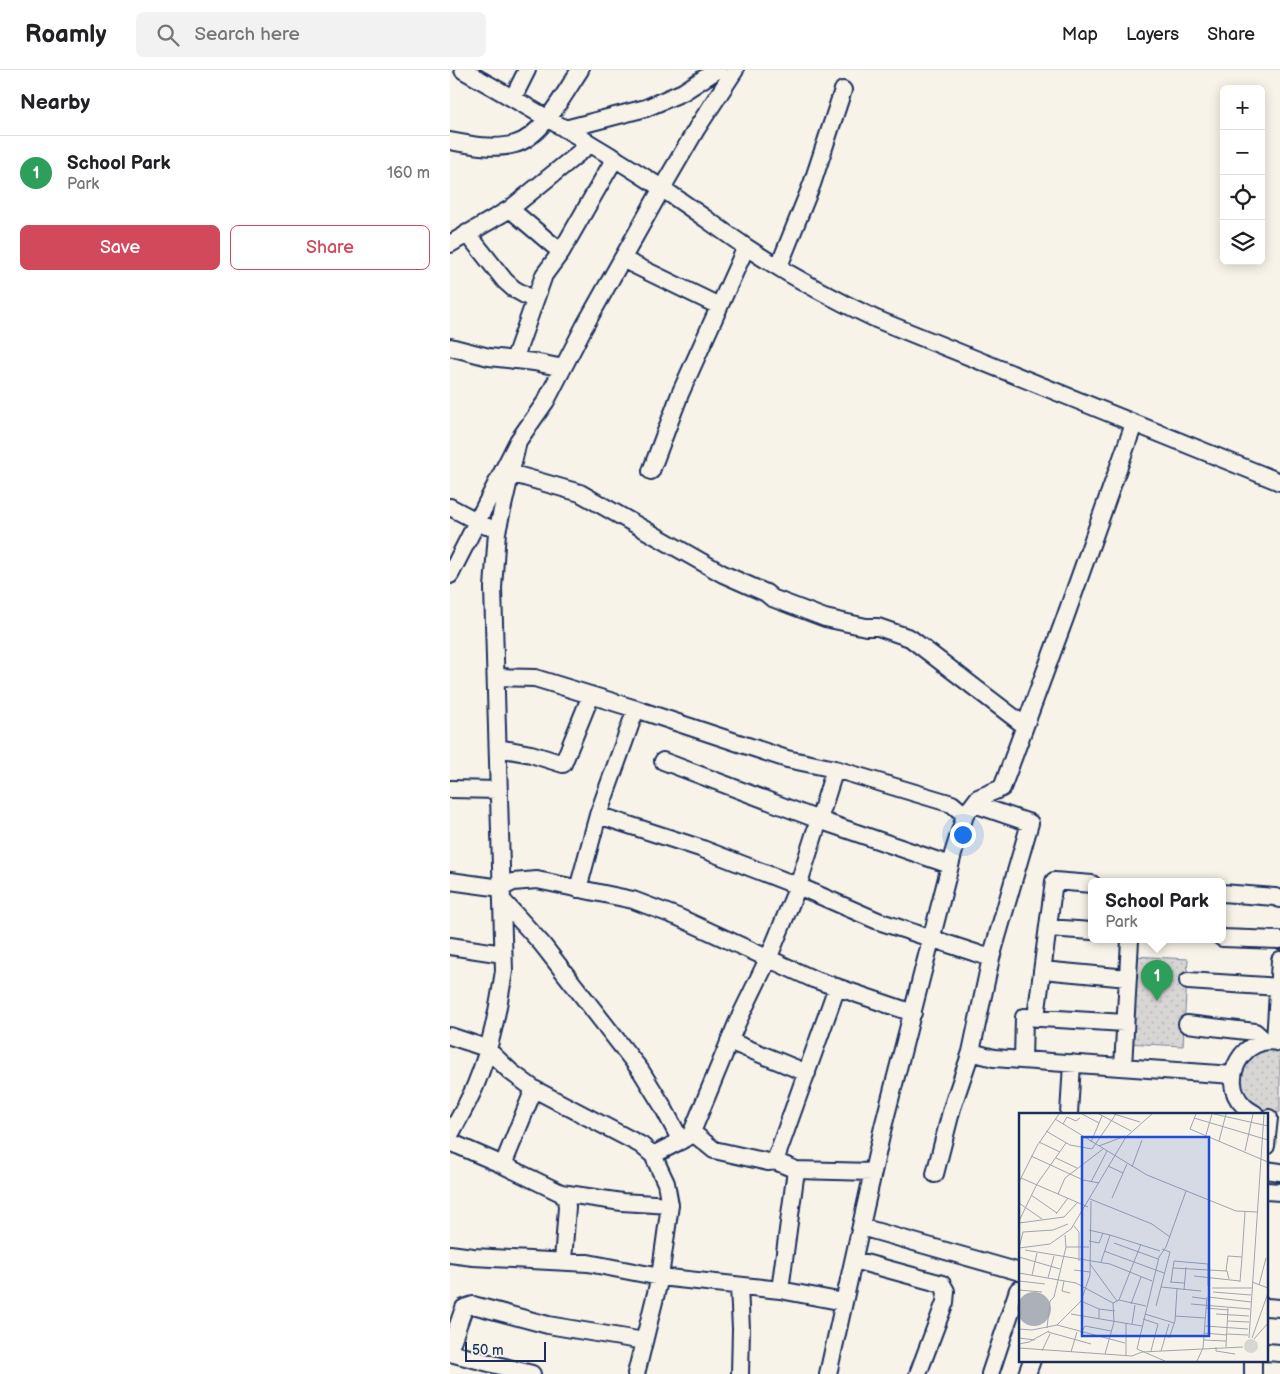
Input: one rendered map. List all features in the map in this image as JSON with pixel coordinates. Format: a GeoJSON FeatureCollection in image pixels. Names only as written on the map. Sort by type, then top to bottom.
{"type":"FeatureCollection","features":[{"type":"Feature","properties":{"kind":"street"},"geometry":{"type":"LineString","coordinates":[[463,70],[615,158],[662,188],[746,247],[831,298],[876,319],[1280,482]]}},
{"type":"Feature","properties":{"kind":"street"},"geometry":{"type":"LineString","coordinates":[[513,98],[527,70]]}},
{"type":"Feature","properties":{"kind":"street"},"geometry":{"type":"LineString","coordinates":[[450,141],[498,146],[516,144],[531,136],[548,118],[580,70]]}},
{"type":"Feature","properties":{"kind":"street"},"geometry":{"type":"LineString","coordinates":[[565,129],[646,108],[684,92],[717,70]]}},
{"type":"Feature","properties":{"kind":"street"},"geometry":{"type":"LineString","coordinates":[[450,1135],[476,1084],[488,1049],[497,1017],[504,971],[493,588],[496,532],[507,472],[518,441],[546,401],[662,188],[697,128],[735,70]]}},
{"type":"Feature","properties":{"kind":"street"},"geometry":{"type":"LineString","coordinates":[[779,266],[812,184],[842,90]]}},
{"type":"Feature","properties":{"kind":"street"},"geometry":{"type":"LineString","coordinates":[[450,244],[510,209],[590,144]]}},
{"type":"Feature","properties":{"kind":"street"},"geometry":{"type":"LineString","coordinates":[[514,360],[544,275],[561,252],[615,158]]}},
{"type":"Feature","properties":{"kind":"street"},"geometry":{"type":"LineString","coordinates":[[510,209],[561,252]]}},
{"type":"Feature","properties":{"kind":"street"},"geometry":{"type":"LineString","coordinates":[[467,233],[505,281],[514,289],[534,300]]}},
{"type":"Feature","properties":{"kind":"street"},"geometry":{"type":"LineString","coordinates":[[651,471],[680,394],[746,247]]}},
{"type":"Feature","properties":{"kind":"street"},"geometry":{"type":"LineString","coordinates":[[622,259],[719,306]]}},
{"type":"Feature","properties":{"kind":"street"},"geometry":{"type":"LineString","coordinates":[[450,347],[489,357],[534,362],[563,368]]}},
{"type":"Feature","properties":{"kind":"street"},"geometry":{"type":"LineString","coordinates":[[828,1374],[883,1127],[950,865],[970,810],[978,798],[1002,788],[1134,424]]}},
{"type":"Feature","properties":{"kind":"street"},"geometry":{"type":"LineString","coordinates":[[507,472],[580,493],[723,574],[766,593],[772,598],[826,618],[866,627],[878,627],[910,638],[1025,726]]}},
{"type":"Feature","properties":{"kind":"street"},"geometry":{"type":"LineString","coordinates":[[450,575],[477,521],[507,472]]}},
{"type":"Feature","properties":{"kind":"street"},"geometry":{"type":"LineString","coordinates":[[450,507],[496,532]]}},
{"type":"Feature","properties":{"kind":"street"},"geometry":{"type":"LineString","coordinates":[[496,677],[535,678],[787,759],[835,768],[970,810],[1030,823],[991,958],[971,1052],[952,1108],[935,1174]]}},
{"type":"Feature","properties":{"kind":"street"},"geometry":{"type":"LineString","coordinates":[[498,748],[531,754],[562,764],[591,695]]}},
{"type":"Feature","properties":{"kind":"street"},"geometry":{"type":"LineString","coordinates":[[578,889],[598,815],[636,709]]}},
{"type":"Feature","properties":{"kind":"street"},"geometry":{"type":"LineString","coordinates":[[663,761],[819,820],[950,865]]}},
{"type":"Feature","properties":{"kind":"street"},"geometry":{"type":"LineString","coordinates":[[653,1155],[686,1136],[768,958],[798,886],[835,768]]}},
{"type":"Feature","properties":{"kind":"street"},"geometry":{"type":"LineString","coordinates":[[450,789],[499,790]]}},
{"type":"Feature","properties":{"kind":"street"},"geometry":{"type":"LineString","coordinates":[[598,815],[700,848],[798,886],[878,920],[991,958]]}},
{"type":"Feature","properties":{"kind":"street"},"geometry":{"type":"LineString","coordinates":[[450,880],[501,894],[641,1071],[662,1104],[686,1136],[714,1150],[768,1162],[775,1161],[796,1170],[873,1172]]}},
{"type":"Feature","properties":{"kind":"street"},"geometry":{"type":"LineString","coordinates":[[501,894],[513,882],[537,880],[633,900],[678,917],[813,979],[913,1013]]}},
{"type":"Feature","properties":{"kind":"street"},"geometry":{"type":"LineString","coordinates":[[1036,1017],[1054,881],[1088,884]]}},
{"type":"Feature","properties":{"kind":"street"},"geometry":{"type":"LineString","coordinates":[[1226,893],[1275,896],[1280,899]]}},
{"type":"Feature","properties":{"kind":"street"},"geometry":{"type":"LineString","coordinates":[[1048,928],[1088,931]]}},
{"type":"Feature","properties":{"kind":"street"},"geometry":{"type":"LineString","coordinates":[[1226,938],[1280,940]]}},
{"type":"Feature","properties":{"kind":"street"},"geometry":{"type":"LineString","coordinates":[[1122,1067],[1130,943]]}},
{"type":"Feature","properties":{"kind":"street"},"geometry":{"type":"LineString","coordinates":[[450,946],[503,954]]}},
{"type":"Feature","properties":{"kind":"street"},"geometry":{"type":"LineString","coordinates":[[1273,1041],[1280,960]]}},
{"type":"Feature","properties":{"kind":"street"},"geometry":{"type":"LineString","coordinates":[[1042,970],[1128,978]]}},
{"type":"Feature","properties":{"kind":"street"},"geometry":{"type":"LineString","coordinates":[[1188,981],[1279,987]]}},
{"type":"Feature","properties":{"kind":"street"},"geometry":{"type":"LineString","coordinates":[[775,1161],[837,987]]}},
{"type":"Feature","properties":{"kind":"street"},"geometry":{"type":"LineString","coordinates":[[1023,1060],[1024,1017],[1125,1022]]}},
{"type":"Feature","properties":{"kind":"street"},"geometry":{"type":"LineString","coordinates":[[1187,1024],[1255,1032],[1273,1041]]}},
{"type":"Feature","properties":{"kind":"street"},"geometry":{"type":"LineString","coordinates":[[450,1036],[488,1049],[511,1072],[534,1089],[640,1145],[653,1155],[666,1183],[670,1205],[660,1277],[636,1374]]}},
{"type":"Feature","properties":{"kind":"street"},"geometry":{"type":"LineString","coordinates":[[729,1040],[807,1073]]}},
{"type":"Feature","properties":{"kind":"street"},"geometry":{"type":"LineString","coordinates":[[1258,1113],[1242,1105],[1234,1090],[1233,1075],[1235,1065],[1242,1054],[1252,1045],[1273,1041]]}},
{"type":"Feature","properties":{"kind":"street"},"geometry":{"type":"LineString","coordinates":[[971,1052],[994,1058],[1233,1075]]}},
{"type":"Feature","properties":{"kind":"street"},"geometry":{"type":"LineString","coordinates":[[1069,1113],[1072,1063]]}},
{"type":"Feature","properties":{"kind":"street"},"geometry":{"type":"LineString","coordinates":[[503,1165],[534,1089]]}},
{"type":"Feature","properties":{"kind":"street"},"geometry":{"type":"LineString","coordinates":[[1268,1132],[1270,1119]]}},
{"type":"Feature","properties":{"kind":"street"},"geometry":{"type":"LineString","coordinates":[[450,1142],[561,1193],[622,1202],[670,1205]]}},
{"type":"Feature","properties":{"kind":"street"},"geometry":{"type":"LineString","coordinates":[[780,1290],[796,1170]]}},
{"type":"Feature","properties":{"kind":"street"},"geometry":{"type":"LineString","coordinates":[[561,1193],[566,1199],[567,1207],[563,1261]]}},
{"type":"Feature","properties":{"kind":"street"},"geometry":{"type":"LineString","coordinates":[[861,1227],[1019,1272]]}},
{"type":"Feature","properties":{"kind":"street"},"geometry":{"type":"LineString","coordinates":[[450,1254],[588,1263],[660,1277],[780,1290],[844,1302]]}},
{"type":"Feature","properties":{"kind":"street"},"geometry":{"type":"LineString","coordinates":[[854,1260],[942,1284],[946,1291],[945,1302],[918,1374]]}},
{"type":"Feature","properties":{"kind":"street"},"geometry":{"type":"LineString","coordinates":[[739,1286],[741,1329],[740,1374]]}},
{"type":"Feature","properties":{"kind":"street"},"geometry":{"type":"LineString","coordinates":[[990,1374],[1018,1290]]}},
{"type":"Feature","properties":{"kind":"street"},"geometry":{"type":"LineString","coordinates":[[450,1348],[464,1308],[473,1305],[548,1325],[644,1341]]}},
{"type":"Feature","properties":{"kind":"street"},"geometry":{"type":"LineString","coordinates":[[450,1353],[532,1374]]}},
{"type":"Feature","properties":{"kind":"street"},"geometry":{"type":"LineString","coordinates":[[1027,1374],[1031,1362]]}},
{"type":"Feature","properties":{"kind":"shaded area"},"geometry":{"type":"Polygon","coordinates":[[[1133,956],[1188,959],[1183,1046],[1125,1043],[1133,956]]]}},
{"type":"Feature","properties":{"kind":"shaded area"},"geometry":{"type":"Polygon","coordinates":[[[1280,1047],[1280,1112],[1264,1112],[1254,1107],[1243,1095],[1240,1084],[1240,1070],[1248,1054],[1280,1047]]]}},
{"type":"Feature","properties":{"kind":"place","name":"School Park"},"geometry":{"type":"Point","coordinates":[1157,1001]}}]}
